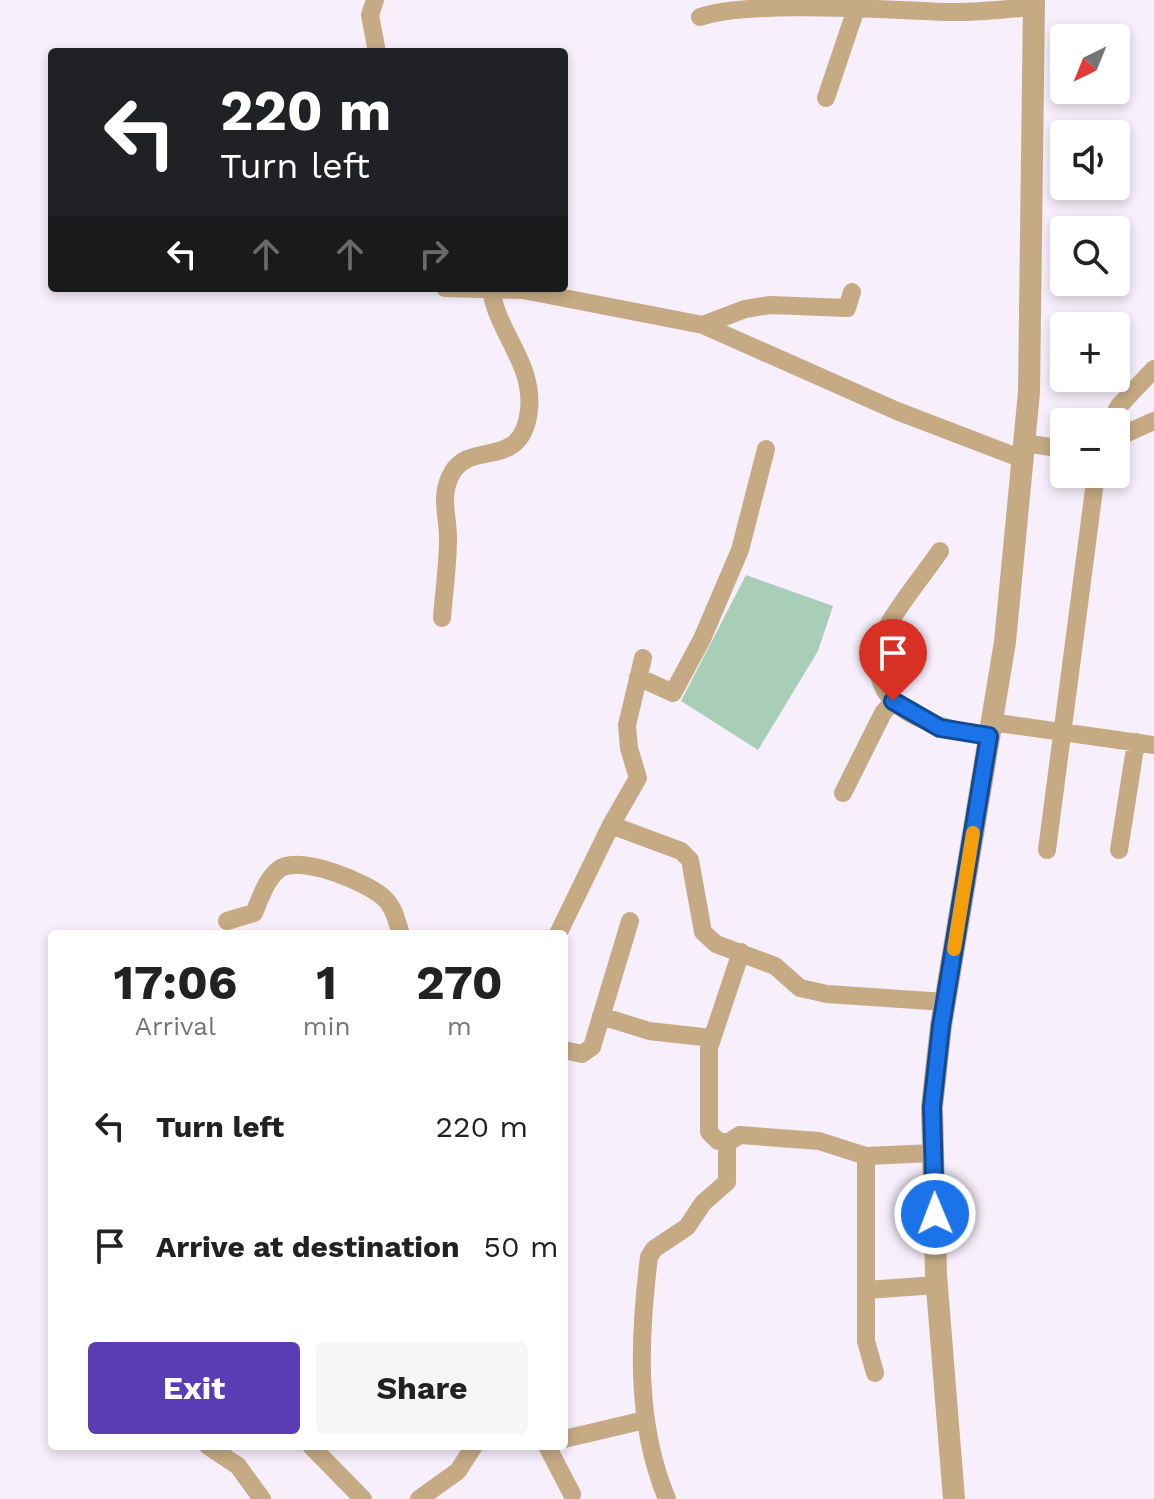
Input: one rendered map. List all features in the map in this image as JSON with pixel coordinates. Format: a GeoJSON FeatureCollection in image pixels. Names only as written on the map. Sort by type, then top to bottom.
{"type":"FeatureCollection","features":[{"type":"Feature","properties":{"kind":"street"},"geometry":{"type":"LineString","coordinates":[[375,0],[370,15],[376,48]]}},
{"type":"Feature","properties":{"kind":"street"},"geometry":{"type":"LineString","coordinates":[[826,98],[859,2]]}},
{"type":"Feature","properties":{"kind":"street"},"geometry":{"type":"LineString","coordinates":[[700,17],[715,8],[757,3],[1034,4],[1029,392],[1005,642],[945,1002],[932,1107],[937,1285],[954,1499]]}},
{"type":"Feature","properties":{"kind":"street"},"geometry":{"type":"LineString","coordinates":[[442,618],[448,536],[443,496],[452,472],[462,461],[509,449],[521,436],[529,411],[529,382],[522,360],[493,304],[491,292]]}},
{"type":"Feature","properties":{"kind":"street"},"geometry":{"type":"LineString","coordinates":[[533,292],[703,325],[897,411],[1023,451],[1050,450]]}},
{"type":"Feature","properties":{"kind":"street"},"geometry":{"type":"LineString","coordinates":[[703,325],[745,309],[770,305],[847,308],[852,292]]}},
{"type":"Feature","properties":{"kind":"street"},"geometry":{"type":"LineString","coordinates":[[1118,408],[1154,369]]}},
{"type":"Feature","properties":{"kind":"street"},"geometry":{"type":"LineString","coordinates":[[1130,432],[1154,421]]}},
{"type":"Feature","properties":{"kind":"street"},"geometry":{"type":"LineString","coordinates":[[638,677],[673,693],[702,639],[740,550],[766,449]]}},
{"type":"Feature","properties":{"kind":"street"},"geometry":{"type":"LineString","coordinates":[[1047,850],[1094,488]]}},
{"type":"Feature","properties":{"kind":"street"},"geometry":{"type":"LineString","coordinates":[[940,551],[880,643],[880,677],[887,697],[940,728],[1062,731],[1145,744],[1119,850]]}},
{"type":"Feature","properties":{"kind":"street"},"geometry":{"type":"LineString","coordinates":[[560,930],[611,825],[638,778],[629,748],[627,725],[643,658]]}},
{"type":"Feature","properties":{"kind":"street"},"geometry":{"type":"LineString","coordinates":[[843,793],[883,713],[893,701]]}},
{"type":"Feature","properties":{"kind":"street"},"geometry":{"type":"LineString","coordinates":[[611,825],[681,851],[690,860],[703,932],[716,944],[775,966],[800,988],[827,994],[945,1002]]}},
{"type":"Feature","properties":{"kind":"street"},"geometry":{"type":"LineString","coordinates":[[227,921],[254,913],[277,870],[290,864],[312,866],[368,885],[392,908],[400,930]]}},
{"type":"Feature","properties":{"kind":"street"},"geometry":{"type":"LineString","coordinates":[[568,1050],[589,1052],[630,921]]}},
{"type":"Feature","properties":{"kind":"street"},"geometry":{"type":"LineString","coordinates":[[741,952],[712,1038],[709,1132],[718,1141],[727,1143],[740,1135],[819,1141],[866,1156],[934,1153]]}},
{"type":"Feature","properties":{"kind":"street"},"geometry":{"type":"LineString","coordinates":[[601,1016],[649,1031],[712,1038]]}},
{"type":"Feature","properties":{"kind":"street"},"geometry":{"type":"LineString","coordinates":[[667,1499],[645,1420],[640,1329],[649,1257],[654,1249],[687,1227],[703,1203],[727,1182],[727,1143]]}},
{"type":"Feature","properties":{"kind":"street"},"geometry":{"type":"LineString","coordinates":[[866,1156],[866,1341],[875,1373]]}},
{"type":"Feature","properties":{"kind":"street"},"geometry":{"type":"LineString","coordinates":[[866,1290],[937,1285]]}},
{"type":"Feature","properties":{"kind":"street"},"geometry":{"type":"LineString","coordinates":[[568,1438],[645,1420]]}},
{"type":"Feature","properties":{"kind":"street"},"geometry":{"type":"LineString","coordinates":[[214,1450],[238,1466],[262,1499]]}},
{"type":"Feature","properties":{"kind":"street"},"geometry":{"type":"LineString","coordinates":[[315,1450],[363,1499]]}},
{"type":"Feature","properties":{"kind":"street"},"geometry":{"type":"LineString","coordinates":[[419,1499],[458,1471],[471,1450]]}},
{"type":"Feature","properties":{"kind":"street"},"geometry":{"type":"LineString","coordinates":[[549,1450],[572,1494]]}},
{"type":"Feature","properties":{"kind":"green space"},"geometry":{"type":"Polygon","coordinates":[[[746,575],[833,606],[818,651],[758,750],[681,701],[746,575]]]}},
{"type":"Feature","properties":{"kind":"slow traffic"},"geometry":{"type":"LineString","coordinates":[[954,949],[973,833]]}},
{"type":"Feature","properties":{"kind":"route"},"geometry":{"type":"LineString","coordinates":[[893,701],[907,712],[940,728],[989,736],[941,1026],[932,1107],[935,1214]]}}]}
